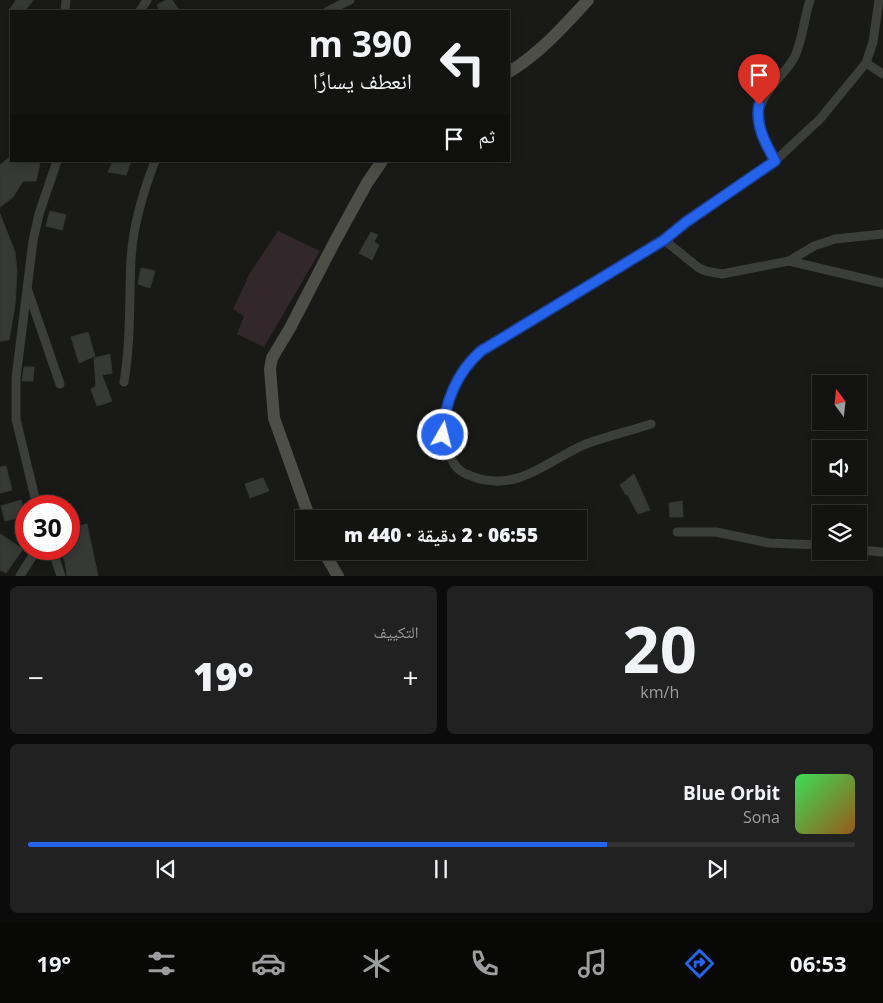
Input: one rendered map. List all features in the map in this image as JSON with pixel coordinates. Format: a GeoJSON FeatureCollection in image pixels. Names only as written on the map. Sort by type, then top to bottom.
{"type":"FeatureCollection","features":[{"type":"Feature","properties":{"kind":"main road"},"geometry":{"type":"LineString","coordinates":[[510,71],[526,61],[554,37],[588,0]]}},
{"type":"Feature","properties":{"kind":"main road"},"geometry":{"type":"LineString","coordinates":[[307,510],[274,418],[270,369],[272,358],[290,328],[367,183],[381,162]]}},
{"type":"Feature","properties":{"kind":"main road"},"geometry":{"type":"LineString","coordinates":[[328,560],[338,576]]}},
{"type":"Feature","properties":{"kind":"street"},"geometry":{"type":"LineString","coordinates":[[330,10],[350,0]]}},
{"type":"Feature","properties":{"kind":"street"},"geometry":{"type":"LineString","coordinates":[[775,161],[762,135],[757,113],[759,105],[769,90],[794,58],[810,0]]}},
{"type":"Feature","properties":{"kind":"street"},"geometry":{"type":"LineString","coordinates":[[651,424],[586,444],[540,470],[524,476],[496,481],[483,480],[463,473],[455,467],[448,455],[443,435],[445,418],[454,386],[469,362],[481,351],[664,240],[686,222],[775,161],[820,119],[866,63],[879,23],[879,0]]}},
{"type":"Feature","properties":{"kind":"street"},"geometry":{"type":"LineString","coordinates":[[866,63],[883,74]]}},
{"type":"Feature","properties":{"kind":"street"},"geometry":{"type":"LineString","coordinates":[[35,495],[20,440],[15,402],[26,286],[39,214],[57,162]]}},
{"type":"Feature","properties":{"kind":"street"},"geometry":{"type":"LineString","coordinates":[[124,382],[129,347],[131,257],[134,229],[155,162]]}},
{"type":"Feature","properties":{"kind":"street"},"geometry":{"type":"LineString","coordinates":[[664,240],[699,268],[714,273],[731,273],[789,261],[814,246],[835,238],[883,234]]}},
{"type":"Feature","properties":{"kind":"street"},"geometry":{"type":"LineString","coordinates":[[789,261],[883,283]]}},
{"type":"Feature","properties":{"kind":"street"},"geometry":{"type":"LineString","coordinates":[[26,286],[60,384]]}},
{"type":"Feature","properties":{"kind":"street"},"geometry":{"type":"LineString","coordinates":[[677,532],[716,532],[769,543],[812,545]]}},
{"type":"Feature","properties":{"kind":"street"},"geometry":{"type":"LineString","coordinates":[[867,551],[883,552]]}},
{"type":"Feature","properties":{"kind":"street"},"geometry":{"type":"LineString","coordinates":[[20,576],[30,560]]}},
{"type":"Feature","properties":{"kind":"street"},"geometry":{"type":"LineString","coordinates":[[56,560],[61,576]]}},
{"type":"Feature","properties":{"kind":"shaded area"},"geometry":{"type":"Polygon","coordinates":[[[278,231],[320,251],[264,347],[237,334],[244,316],[233,309],[250,273],[278,231]]]}},
{"type":"Feature","properties":{"kind":"building"},"geometry":{"type":"Polygon","coordinates":[[[16,0],[33,0],[26,10],[9,11],[16,0]]]}},
{"type":"Feature","properties":{"kind":"building"},"geometry":{"type":"Polygon","coordinates":[[[166,0],[172,0],[179,10],[160,10],[157,5],[166,0]]]}},
{"type":"Feature","properties":{"kind":"building"},"geometry":{"type":"Polygon","coordinates":[[[10,157],[10,162],[35,162],[40,164],[36,181],[23,181],[13,197],[0,207],[0,165],[10,157]]]}},
{"type":"Feature","properties":{"kind":"building"},"geometry":{"type":"Polygon","coordinates":[[[113,162],[131,162],[126,175],[108,172],[113,162]]]}},
{"type":"Feature","properties":{"kind":"building"},"geometry":{"type":"Polygon","coordinates":[[[50,211],[66,215],[62,230],[46,226],[50,211]]]}},
{"type":"Feature","properties":{"kind":"building"},"geometry":{"type":"Polygon","coordinates":[[[0,214],[15,252],[17,272],[15,305],[9,340],[0,341],[0,214]]]}},
{"type":"Feature","properties":{"kind":"building"},"geometry":{"type":"Polygon","coordinates":[[[371,232],[378,235],[374,242],[379,245],[372,260],[359,253],[371,232]]]}},
{"type":"Feature","properties":{"kind":"building"},"geometry":{"type":"Polygon","coordinates":[[[141,268],[155,271],[150,288],[138,284],[141,268]]]}},
{"type":"Feature","properties":{"kind":"building"},"geometry":{"type":"Polygon","coordinates":[[[88,332],[95,356],[79,363],[71,337],[88,332]]]}},
{"type":"Feature","properties":{"kind":"building"},"geometry":{"type":"Polygon","coordinates":[[[110,354],[112,373],[102,375],[112,401],[97,406],[91,389],[96,386],[94,358],[110,354]]]}},
{"type":"Feature","properties":{"kind":"building"},"geometry":{"type":"Polygon","coordinates":[[[24,367],[34,367],[33,381],[22,381],[24,367]]]}},
{"type":"Feature","properties":{"kind":"building"},"geometry":{"type":"Polygon","coordinates":[[[6,466],[12,490],[0,493],[0,467],[6,466]]]}},
{"type":"Feature","properties":{"kind":"building"},"geometry":{"type":"Polygon","coordinates":[[[634,474],[650,510],[638,514],[620,485],[634,474]]]}},
{"type":"Feature","properties":{"kind":"building"},"geometry":{"type":"Polygon","coordinates":[[[263,478],[269,491],[250,498],[245,484],[263,478]]]}},
{"type":"Feature","properties":{"kind":"building"},"geometry":{"type":"Polygon","coordinates":[[[682,501],[683,517],[670,517],[669,503],[682,501]]]}},
{"type":"Feature","properties":{"kind":"building"},"geometry":{"type":"Polygon","coordinates":[[[15,502],[15,518],[5,521],[1,506],[15,502]]]}},
{"type":"Feature","properties":{"kind":"building"},"geometry":{"type":"Polygon","coordinates":[[[87,524],[98,576],[67,576],[64,560],[80,560],[80,526],[87,524]]]}},
{"type":"Feature","properties":{"kind":"building"},"geometry":{"type":"Polygon","coordinates":[[[0,534],[15,544],[15,560],[6,573],[0,570],[0,534]]]}},
{"type":"Feature","properties":{"kind":"route"},"geometry":{"type":"LineString","coordinates":[[443,435],[451,394],[458,377],[469,362],[481,351],[552,306],[664,240],[686,222],[775,161],[758,121],[759,105]]}}]}
